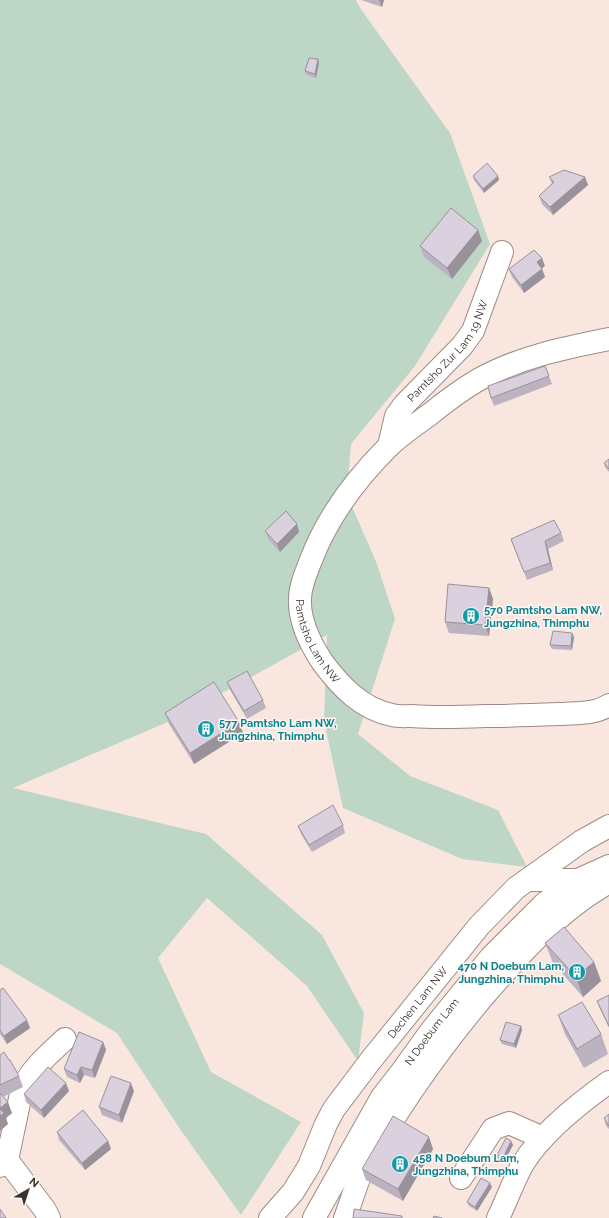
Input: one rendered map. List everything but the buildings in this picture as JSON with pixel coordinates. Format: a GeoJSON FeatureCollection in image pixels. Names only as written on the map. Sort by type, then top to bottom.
{"type":"FeatureCollection","features":[{"type":"Feature","properties":{"kind":"street","name":"Pamtsho Zur Lam 19 NW"},"geometry":{"type":"LineString","coordinates":[[389,446],[396,416],[404,405],[462,346],[473,331],[502,252]]}},
{"type":"Feature","properties":{"kind":"street","name":"Pamtsho Lam NW"},"geometry":{"type":"LineString","coordinates":[[609,339],[546,352],[522,360],[479,379],[450,398],[389,446],[358,481],[324,531],[303,580],[300,599],[301,615],[307,631],[318,655],[334,678],[350,694],[362,703],[393,716],[527,716],[587,712],[603,709],[609,705]]}},
{"type":"Feature","properties":{"kind":"street","name":"Dechen Lam NW"},"geometry":{"type":"LineString","coordinates":[[270,1218],[293,1192],[309,1166],[326,1124],[334,1109],[371,1060],[478,926],[516,888],[582,842],[609,826]]}},
{"type":"Feature","properties":{"kind":"street","name":"N Doebum Lam"},"geometry":{"type":"LineString","coordinates":[[314,1218],[382,1097],[431,1031],[491,957],[545,903],[578,880],[609,866]]}},
{"type":"Feature","properties":{"kind":"street"},"geometry":{"type":"LineString","coordinates":[[528,880],[578,880]]}},
{"type":"Feature","properties":{"kind":"street","name":"N Doebum Lam"},"geometry":{"type":"LineString","coordinates":[[345,1218],[361,1174],[402,1106],[449,1038],[512,963],[536,937],[575,904],[609,882]]}},
{"type":"Feature","properties":{"kind":"street"},"geometry":{"type":"LineString","coordinates":[[49,1218],[45,1210],[2,1160],[22,1089],[27,1079],[64,1038]]}},
{"type":"Feature","properties":{"kind":"street"},"geometry":{"type":"LineString","coordinates":[[498,1218],[524,1162],[543,1138],[569,1114],[609,1082]]}},
{"type":"Feature","properties":{"kind":"street"},"geometry":{"type":"LineString","coordinates":[[461,1178],[493,1129],[509,1123],[543,1138]]}},
{"type":"Feature","properties":{"kind":"green space"},"geometry":{"type":"Polygon","coordinates":[[[0,0],[356,0],[360,8],[450,133],[490,244],[415,366],[351,444],[347,495],[377,564],[395,619],[358,734],[410,776],[498,810],[527,867],[462,859],[343,808],[324,721],[327,635],[177,718],[13,788],[206,834],[322,935],[364,1013],[358,1061],[307,986],[207,898],[158,958],[211,1072],[301,1122],[241,1215],[180,1129],[117,1033],[0,964],[0,0]]]}},
{"type":"Feature","properties":{"kind":"place","name":"570 Pamtsho Lam NW, Jungzhina, Thimphu"},"geometry":{"type":"Point","coordinates":[471,616]}},
{"type":"Feature","properties":{"kind":"place","name":"577 Pamtsho Lam NW, Jungzhina, Thimphu"},"geometry":{"type":"Point","coordinates":[206,729]}},
{"type":"Feature","properties":{"kind":"place","name":"470 N Doebum Lam, Jungzhina, Thimphu"},"geometry":{"type":"Point","coordinates":[577,972]}},
{"type":"Feature","properties":{"kind":"place","name":"458 N Doebum Lam, Jungzhina, Thimphu"},"geometry":{"type":"Point","coordinates":[400,1164]}}]}
